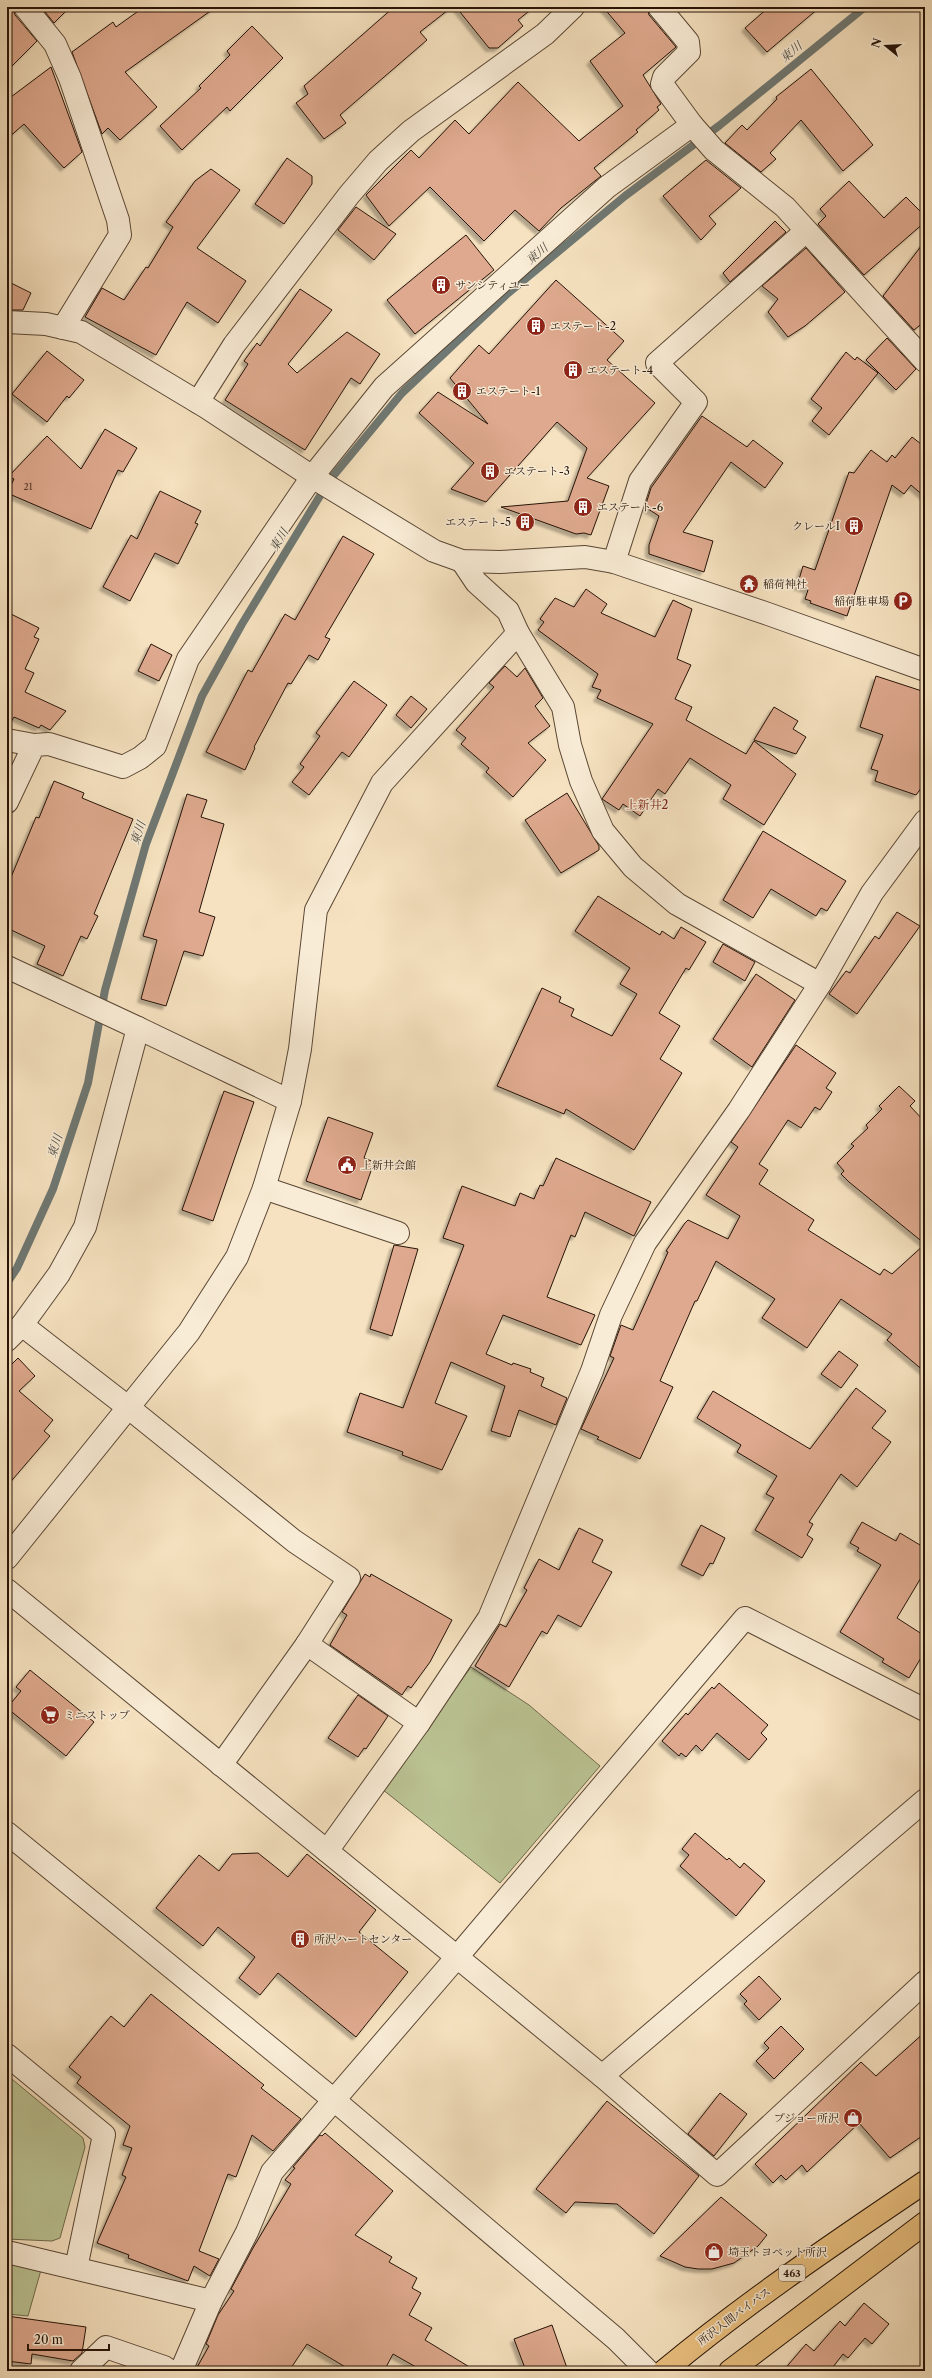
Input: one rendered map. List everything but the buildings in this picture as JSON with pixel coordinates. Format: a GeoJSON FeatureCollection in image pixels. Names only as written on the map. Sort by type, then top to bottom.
{"type":"FeatureCollection","features":[{"type":"Feature","properties":{"kind":"highway","name":"所沢入間バイパス"},"geometry":{"type":"LineString","coordinates":[[664,2371],[705,2337],[808,2260],[925,2182]]}},
{"type":"Feature","properties":{"kind":"highway"},"geometry":{"type":"LineString","coordinates":[[730,2371],[925,2223]]}},
{"type":"Feature","properties":{"kind":"street"},"geometry":{"type":"LineString","coordinates":[[25,7],[55,44],[67,71],[82,108],[118,220],[120,235],[63,328]]}},
{"type":"Feature","properties":{"kind":"street"},"geometry":{"type":"LineString","coordinates":[[198,402],[234,345],[349,195],[378,161],[411,131],[545,34],[573,7]]}},
{"type":"Feature","properties":{"kind":"street"},"geometry":{"type":"LineString","coordinates":[[659,7],[688,42],[689,52],[664,77],[662,84],[692,125],[714,150],[784,207],[925,362]]}},
{"type":"Feature","properties":{"kind":"street"},"geometry":{"type":"LineString","coordinates":[[7,740],[34,745],[49,744],[123,767],[140,758],[156,746],[188,660],[313,477],[384,387],[607,187],[692,125]]}},
{"type":"Feature","properties":{"kind":"street"},"geometry":{"type":"LineString","coordinates":[[614,562],[640,481],[696,402],[657,363],[806,231]]}},
{"type":"Feature","properties":{"kind":"street"},"geometry":{"type":"LineString","coordinates":[[7,322],[46,324],[81,332],[198,402],[335,491],[434,551],[462,561],[500,562],[585,556],[614,562],[768,614],[925,670]]}},
{"type":"Feature","properties":{"kind":"street"},"geometry":{"type":"LineString","coordinates":[[462,561],[476,582],[508,611],[518,633],[563,707],[570,745],[580,782],[603,831],[628,861],[677,904],[820,984]]}},
{"type":"Feature","properties":{"kind":"street"},"geometry":{"type":"LineString","coordinates":[[7,1558],[189,1332],[237,1256],[264,1188],[290,1101],[300,1049],[316,910],[382,783],[518,633]]}},
{"type":"Feature","properties":{"kind":"street"},"geometry":{"type":"LineString","coordinates":[[7,802],[34,745]]}},
{"type":"Feature","properties":{"kind":"street"},"geometry":{"type":"LineString","coordinates":[[327,1850],[419,1723],[489,1618],[592,1371],[611,1315],[645,1243],[739,1110],[820,984],[872,893],[925,821]]}},
{"type":"Feature","properties":{"kind":"street"},"geometry":{"type":"LineString","coordinates":[[7,967],[88,1004],[290,1101]]}},
{"type":"Feature","properties":{"kind":"street"},"geometry":{"type":"LineString","coordinates":[[130,1024],[85,1227],[59,1274],[14,1333],[129,1408],[294,1541],[349,1578],[307,1644],[220,1765]]}},
{"type":"Feature","properties":{"kind":"street"},"geometry":{"type":"LineString","coordinates":[[264,1188],[398,1233]]}},
{"type":"Feature","properties":{"kind":"street"},"geometry":{"type":"LineString","coordinates":[[7,1590],[602,2076],[717,2175],[925,1982]]}},
{"type":"Feature","properties":{"kind":"street"},"geometry":{"type":"LineString","coordinates":[[181,2371],[211,2302],[247,2232],[272,2172],[745,1618],[873,1682],[925,1710]]}},
{"type":"Feature","properties":{"kind":"street"},"geometry":{"type":"LineString","coordinates":[[307,1644],[419,1723]]}},
{"type":"Feature","properties":{"kind":"street"},"geometry":{"type":"LineString","coordinates":[[602,2076],[925,1800]]}},
{"type":"Feature","properties":{"kind":"street"},"geometry":{"type":"LineString","coordinates":[[7,1832],[334,2100],[616,2339],[648,2371]]}},
{"type":"Feature","properties":{"kind":"street"},"geometry":{"type":"LineString","coordinates":[[7,2055],[104,2135],[76,2268]]}},
{"type":"Feature","properties":{"kind":"street"},"geometry":{"type":"LineString","coordinates":[[7,2252],[211,2302]]}},
{"type":"Feature","properties":{"kind":"street"},"geometry":{"type":"LineString","coordinates":[[81,2371],[106,2347],[164,2367],[170,2371]]}},
{"type":"Feature","properties":{"kind":"green space"},"geometry":{"type":"Polygon","coordinates":[[[471,1667],[529,1705],[600,1766],[500,1883],[382,1789],[471,1667]]]}},
{"type":"Feature","properties":{"kind":"green space"},"geometry":{"type":"Polygon","coordinates":[[[7,2075],[83,2138],[85,2147],[60,2238],[52,2241],[7,2239],[7,2075]]]}},
{"type":"Feature","properties":{"kind":"green space"},"geometry":{"type":"Polygon","coordinates":[[[7,2262],[41,2270],[28,2316],[7,2314],[7,2262]]]}},
{"type":"Feature","properties":{"kind":"waterway","name":"東川"},"geometry":{"type":"LineString","coordinates":[[7,1283],[17,1268],[53,1189],[88,1083],[105,990],[146,844],[202,696],[242,624],[329,481],[402,393],[506,295],[625,196],[720,125],[865,7]]}},
{"type":"Feature","properties":{"kind":"place","name":"サンシティユー"},"geometry":{"type":"Point","coordinates":[441,285]}},
{"type":"Feature","properties":{"kind":"place","name":"エステート-2"},"geometry":{"type":"Point","coordinates":[536,326]}},
{"type":"Feature","properties":{"kind":"place","name":"エステート-4"},"geometry":{"type":"Point","coordinates":[573,370]}},
{"type":"Feature","properties":{"kind":"place","name":"エステート-1"},"geometry":{"type":"Point","coordinates":[462,391]}},
{"type":"Feature","properties":{"kind":"place","name":"エステート-3"},"geometry":{"type":"Point","coordinates":[490,471]}},
{"type":"Feature","properties":{"kind":"place","name":"エステート-6"},"geometry":{"type":"Point","coordinates":[583,507]}},
{"type":"Feature","properties":{"kind":"place","name":"エステート-5"},"geometry":{"type":"Point","coordinates":[525,522]}},
{"type":"Feature","properties":{"kind":"place","name":"クレールI"},"geometry":{"type":"Point","coordinates":[854,526]}},
{"type":"Feature","properties":{"kind":"place","name":"稲荷神社"},"geometry":{"type":"Point","coordinates":[749,584]}},
{"type":"Feature","properties":{"kind":"place","name":"稲荷駐車場"},"geometry":{"type":"Point","coordinates":[903,601]}},
{"type":"Feature","properties":{"kind":"place","name":"上新井会館"},"geometry":{"type":"Point","coordinates":[347,1165]}},
{"type":"Feature","properties":{"kind":"place","name":"ミニストップ"},"geometry":{"type":"Point","coordinates":[50,1715]}},
{"type":"Feature","properties":{"kind":"place","name":"所沢ハートセンター"},"geometry":{"type":"Point","coordinates":[300,1939]}},
{"type":"Feature","properties":{"kind":"place","name":"プジョー所沢"},"geometry":{"type":"Point","coordinates":[853,2118]}},
{"type":"Feature","properties":{"kind":"place","name":"埼玉トヨペット所沢"},"geometry":{"type":"Point","coordinates":[714,2252]}},
{"type":"Feature","properties":{"kind":"district","name":"上新井2"},"geometry":{"type":"Point","coordinates":[647,805]}}]}
